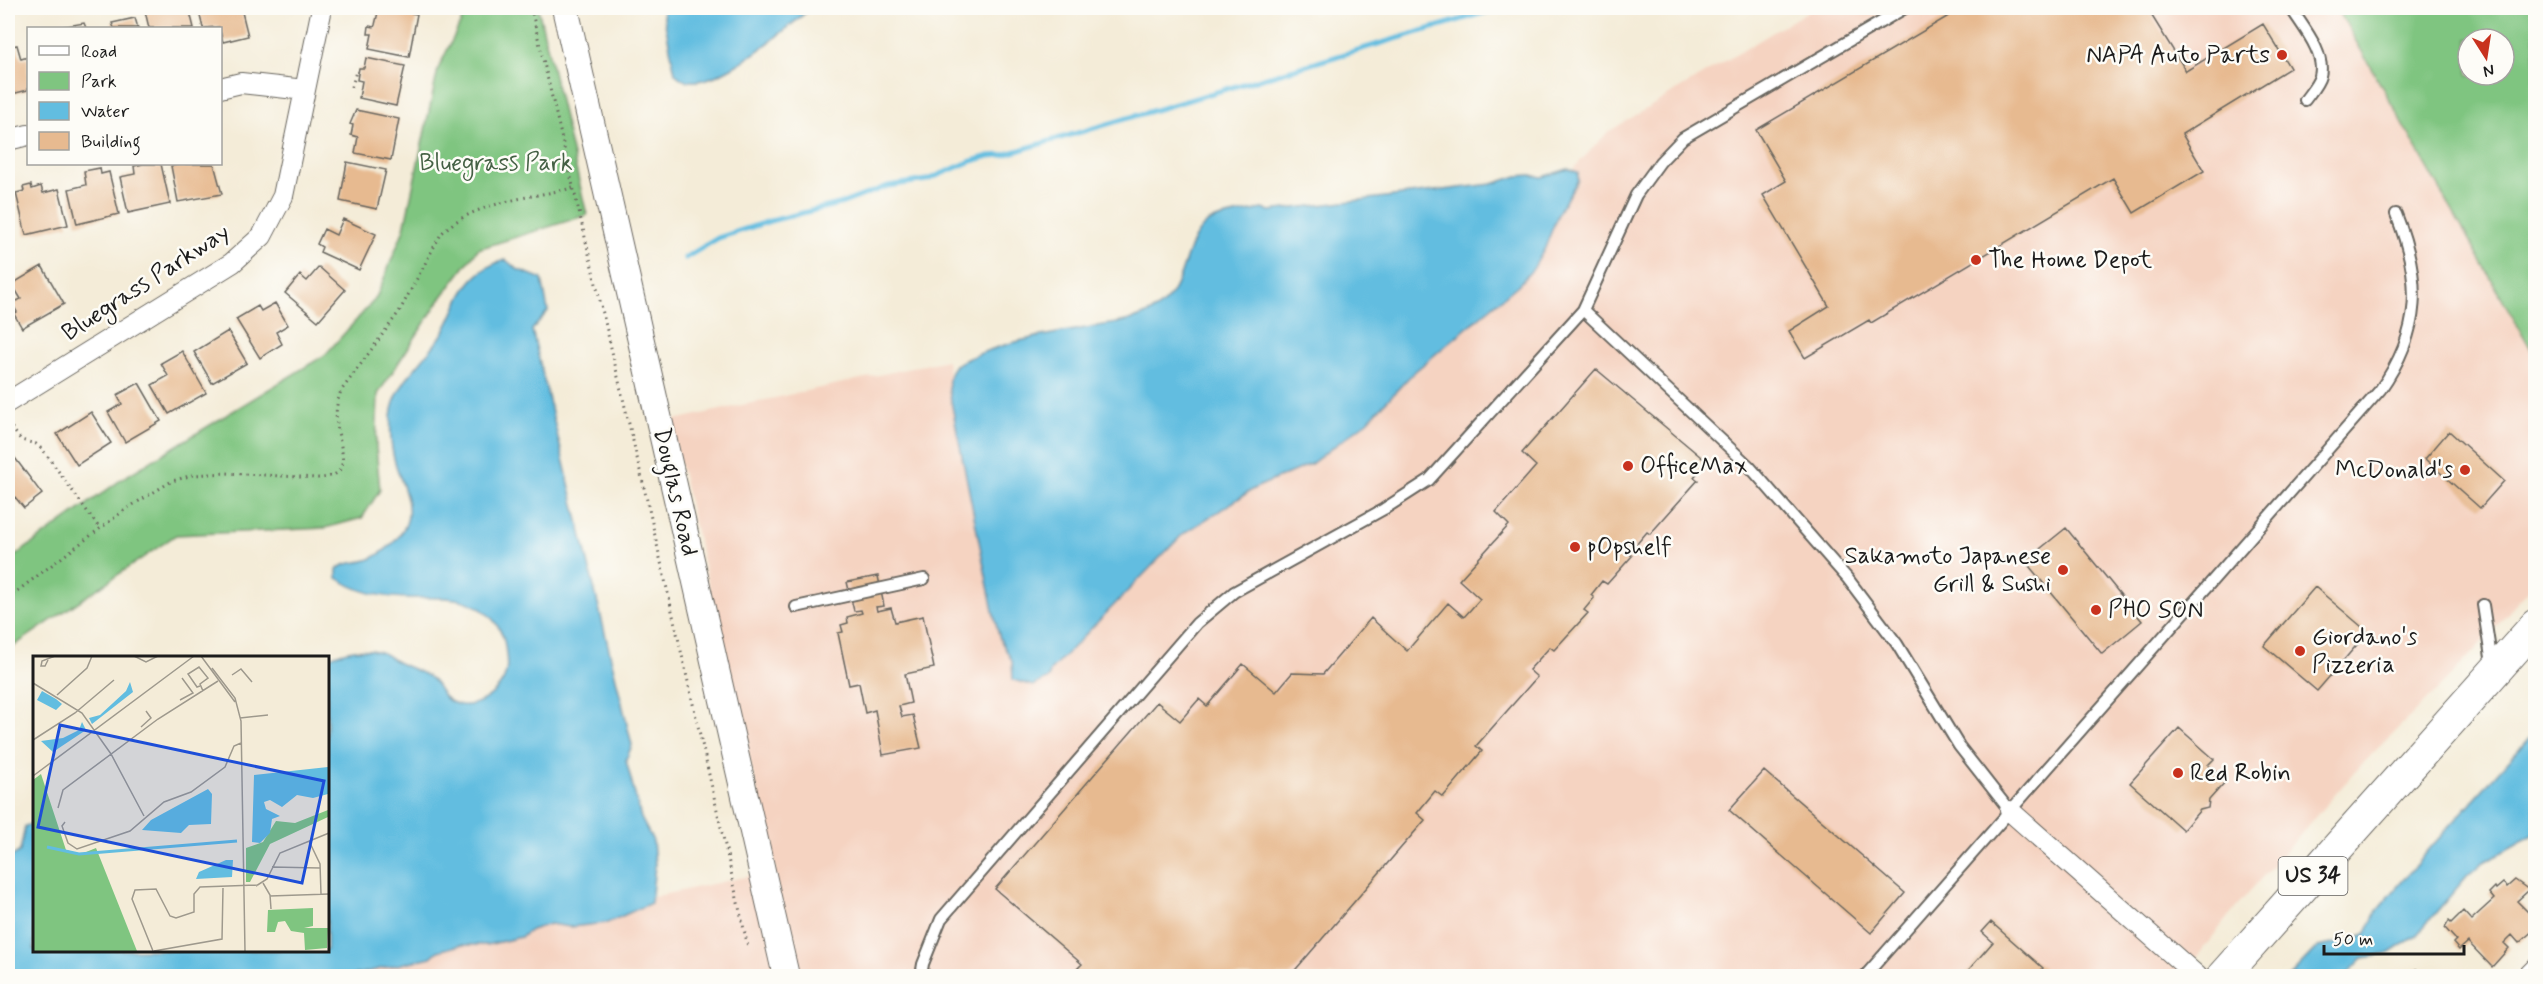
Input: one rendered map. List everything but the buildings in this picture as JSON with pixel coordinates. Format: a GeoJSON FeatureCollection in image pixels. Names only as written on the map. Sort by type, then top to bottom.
{"type":"FeatureCollection","features":[{"type":"Feature","properties":{"kind":"main road","name":"US 34"},"geometry":{"type":"LineString","coordinates":[[2223,976],[2535,625]]}},
{"type":"Feature","properties":{"kind":"street","name":"Bluegrass Parkway"},"geometry":{"type":"LineString","coordinates":[[10,395],[232,263],[262,236],[283,196],[322,8]]}},
{"type":"Feature","properties":{"kind":"street","name":"Douglas Road"},"geometry":{"type":"LineString","coordinates":[[565,8],[786,976]]}},
{"type":"Feature","properties":{"kind":"street"},"geometry":{"type":"LineString","coordinates":[[222,88],[242,83],[305,90]]}},
{"type":"Feature","properties":{"kind":"street"},"geometry":{"type":"LineString","coordinates":[[8,140],[27,135]]}},
{"type":"Feature","properties":{"kind":"street"},"geometry":{"type":"LineString","coordinates":[[2010,811],[2197,976]]}},
{"type":"Feature","properties":{"kind":"street"},"geometry":{"type":"LineString","coordinates":[[2528,976],[2535,968]]}},
{"type":"Feature","properties":{"kind":"lane"},"geometry":{"type":"LineString","coordinates":[[921,976],[923,964],[941,919],[1197,622],[1234,592],[1384,510],[1430,480],[1583,310],[1636,195],[1660,162],[1683,138],[1905,8]]}},
{"type":"Feature","properties":{"kind":"lane"},"geometry":{"type":"LineString","coordinates":[[2291,8],[2314,45],[2321,68],[2320,78],[2305,100]]}},
{"type":"Feature","properties":{"kind":"lane"},"geometry":{"type":"LineString","coordinates":[[1865,976],[2380,390],[2391,374],[2409,334],[2415,300],[2406,238],[2396,214]]}},
{"type":"Feature","properties":{"kind":"lane"},"geometry":{"type":"LineString","coordinates":[[1583,310],[1750,467],[1841,571],[1897,644],[1959,746],[2010,811]]}},
{"type":"Feature","properties":{"kind":"lane"},"geometry":{"type":"LineString","coordinates":[[796,607],[924,579]]}},
{"type":"Feature","properties":{"kind":"lane"},"geometry":{"type":"LineString","coordinates":[[2483,605],[2493,673]]}},
{"type":"Feature","properties":{"kind":"path"},"geometry":{"type":"LineString","coordinates":[[531,8],[646,496],[748,947]]}},
{"type":"Feature","properties":{"kind":"path"},"geometry":{"type":"LineString","coordinates":[[352,87],[356,71],[358,72]]}},
{"type":"Feature","properties":{"kind":"path"},"geometry":{"type":"LineString","coordinates":[[8,598],[100,529],[155,490],[172,481],[193,475],[329,478],[336,474],[341,469],[343,460],[336,423],[337,401],[341,391],[399,312],[441,234],[450,224],[477,211],[573,188]]}},
{"type":"Feature","properties":{"kind":"path"},"geometry":{"type":"LineString","coordinates":[[8,423],[21,440],[36,444],[43,450],[100,529]]}},
{"type":"Feature","properties":{"kind":"shaded area"},"geometry":{"type":"Polygon","coordinates":[[[1813,8],[2337,8],[2535,356],[2535,583],[2453,674],[2362,764],[2235,908],[2182,976],[350,976],[431,957],[438,951],[460,945],[487,945],[521,937],[531,930],[550,924],[570,927],[607,923],[651,904],[653,897],[776,870],[670,421],[947,360],[952,406],[1000,639],[1049,678],[1050,671],[1183,534],[1255,488],[1311,464],[1368,421],[1413,373],[1518,285],[1545,248],[1560,209],[1578,180],[1578,172],[1573,169],[1608,132],[1813,8]]]}},
{"type":"Feature","properties":{"kind":"green space","name":"Bluegrass Park"},"geometry":{"type":"Polygon","coordinates":[[[464,8],[538,8],[587,215],[478,249],[441,298],[378,394],[376,447],[380,490],[362,518],[325,528],[176,535],[8,650],[8,561],[125,477],[325,355],[376,298],[404,229],[438,69],[461,22],[464,8]]]}},
{"type":"Feature","properties":{"kind":"green space"},"geometry":{"type":"Polygon","coordinates":[[[2337,8],[2535,8],[2535,356],[2337,8]]]}},
{"type":"Feature","properties":{"kind":"water"},"geometry":{"type":"Polygon","coordinates":[[[662,8],[811,8],[765,45],[724,72],[704,80],[687,81],[675,73],[662,8]]]}},
{"type":"Feature","properties":{"kind":"water"},"geometry":{"type":"Polygon","coordinates":[[[1568,169],[1578,172],[1578,180],[1560,209],[1545,248],[1533,269],[1518,285],[1413,373],[1368,421],[1311,464],[1255,488],[1183,534],[1050,671],[1049,678],[1033,686],[1013,680],[1012,661],[1000,639],[993,611],[950,395],[949,380],[955,365],[1016,342],[1129,320],[1156,309],[1173,291],[1192,244],[1198,233],[1210,221],[1262,209],[1270,211],[1492,184],[1517,176],[1542,177],[1568,169]]]}},
{"type":"Feature","properties":{"kind":"water"},"geometry":{"type":"Polygon","coordinates":[[[506,260],[517,269],[542,279],[548,311],[532,330],[632,745],[626,760],[641,818],[653,841],[655,865],[651,903],[607,923],[570,927],[550,924],[531,930],[521,937],[487,945],[460,945],[438,951],[431,957],[350,976],[8,976],[8,859],[20,851],[25,826],[33,823],[33,951],[328,951],[328,658],[353,650],[380,652],[429,677],[447,699],[464,705],[487,698],[499,687],[506,673],[506,653],[501,631],[492,619],[477,606],[449,598],[401,598],[372,593],[337,578],[337,569],[377,555],[393,543],[404,528],[408,503],[395,462],[391,440],[393,405],[404,383],[443,333],[469,284],[496,263],[506,260]]]}},
{"type":"Feature","properties":{"kind":"water"},"geometry":{"type":"Polygon","coordinates":[[[2535,731],[2535,834],[2482,863],[2467,876],[2416,936],[2388,954],[2363,958],[2345,976],[2290,976],[2318,947],[2353,940],[2366,933],[2376,912],[2535,731]]]}},
{"type":"Feature","properties":{"kind":"waterway"},"geometry":{"type":"LineString","coordinates":[[685,258],[718,238],[770,221],[843,203],[888,186],[927,180],[969,162],[989,156],[1003,155],[1500,8]]}},
{"type":"Feature","properties":{"kind":"place","name":"NAPA Auto Parts"},"geometry":{"type":"Point","coordinates":[2282,55]}},
{"type":"Feature","properties":{"kind":"place","name":"The Home Depot"},"geometry":{"type":"Point","coordinates":[1976,260]}},
{"type":"Feature","properties":{"kind":"place","name":"OfficeMax"},"geometry":{"type":"Point","coordinates":[1628,466]}},
{"type":"Feature","properties":{"kind":"place","name":"McDonald's"},"geometry":{"type":"Point","coordinates":[2465,470]}},
{"type":"Feature","properties":{"kind":"place","name":"pOpshelf"},"geometry":{"type":"Point","coordinates":[1575,547]}},
{"type":"Feature","properties":{"kind":"place","name":"Sakamoto Japanese Grill & Sushi"},"geometry":{"type":"Point","coordinates":[2063,570]}},
{"type":"Feature","properties":{"kind":"place","name":"PHO SON"},"geometry":{"type":"Point","coordinates":[2096,610]}},
{"type":"Feature","properties":{"kind":"place","name":"Giordano's Pizzeria"},"geometry":{"type":"Point","coordinates":[2300,651]}},
{"type":"Feature","properties":{"kind":"place","name":"Red Robin"},"geometry":{"type":"Point","coordinates":[2178,773]}}]}
